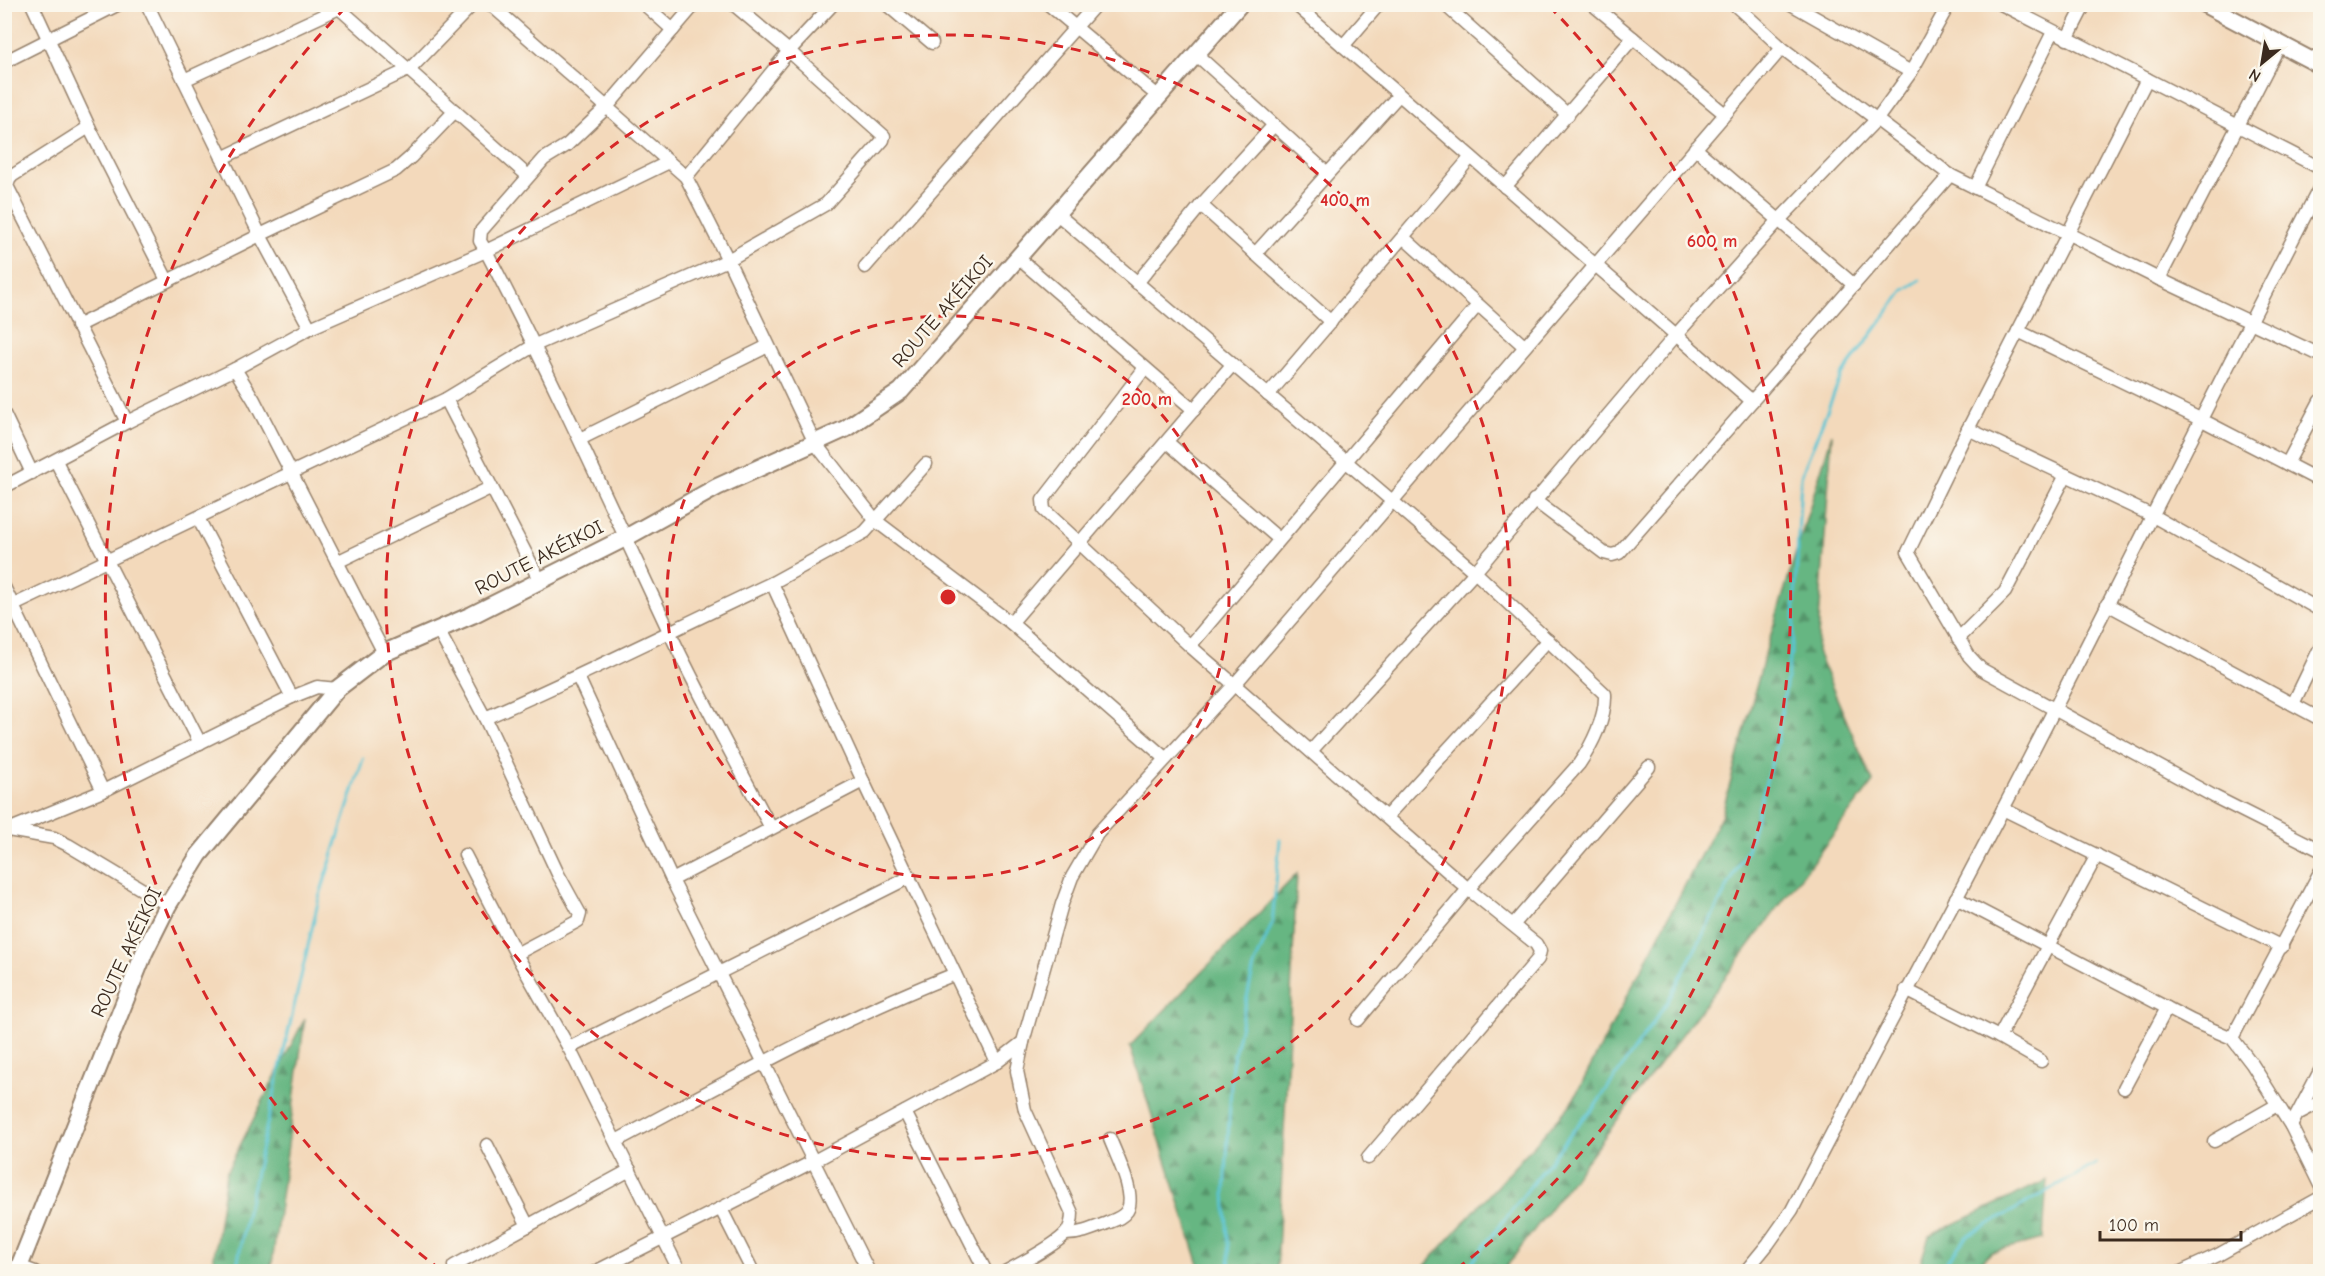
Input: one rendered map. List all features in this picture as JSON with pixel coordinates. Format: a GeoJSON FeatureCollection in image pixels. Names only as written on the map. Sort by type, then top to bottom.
{"type":"FeatureCollection","features":[{"type":"Feature","properties":{"kind":"street"},"geometry":{"type":"LineString","coordinates":[[32,4],[89,127],[167,280]]}},
{"type":"Feature","properties":{"kind":"street"},"geometry":{"type":"LineString","coordinates":[[4,62],[119,4]]}},
{"type":"Feature","properties":{"kind":"street"},"geometry":{"type":"LineString","coordinates":[[147,4],[260,235],[310,328]]}},
{"type":"Feature","properties":{"kind":"street"},"geometry":{"type":"LineString","coordinates":[[222,158],[410,69],[473,4]]}},
{"type":"Feature","properties":{"kind":"street"},"geometry":{"type":"LineString","coordinates":[[490,4],[686,177],[815,443],[876,521],[1011,623],[1165,758]]}},
{"type":"Feature","properties":{"kind":"street"},"geometry":{"type":"LineString","coordinates":[[644,4],[673,30]]}},
{"type":"Feature","properties":{"kind":"street"},"geometry":{"type":"LineString","coordinates":[[695,4],[606,108],[567,145],[544,159],[528,176],[481,231],[480,241],[535,345],[627,537],[669,631],[771,828]]}},
{"type":"Feature","properties":{"kind":"street"},"geometry":{"type":"LineString","coordinates":[[14,605],[291,475],[446,399],[535,345],[728,260],[826,204],[883,140],[884,136],[733,4]]}},
{"type":"Feature","properties":{"kind":"street"},"geometry":{"type":"LineString","coordinates":[[686,177],[789,51],[833,4]]}},
{"type":"Feature","properties":{"kind":"street"},"geometry":{"type":"LineString","coordinates":[[886,4],[932,43]]}},
{"type":"Feature","properties":{"kind":"street"},"geometry":{"type":"LineString","coordinates":[[1048,4],[1160,97]]}},
{"type":"Feature","properties":{"kind":"street"},"geometry":{"type":"LineString","coordinates":[[865,267],[1096,4]]}},
{"type":"Feature","properties":{"kind":"street","name":"ROUTE AKÉIKOI"},"geometry":{"type":"LineString","coordinates":[[24,1270],[144,953],[168,905],[199,855],[337,690],[384,653],[472,615],[538,579],[627,537],[717,487],[845,429],[901,391],[1240,4]]}},
{"type":"Feature","properties":{"kind":"street"},"geometry":{"type":"LineString","coordinates":[[1295,4],[1398,96],[1752,401]]}},
{"type":"Feature","properties":{"kind":"street"},"geometry":{"type":"LineString","coordinates":[[1343,46],[1379,4]]}},
{"type":"Feature","properties":{"kind":"street"},"geometry":{"type":"LineString","coordinates":[[1592,4],[1725,114]]}},
{"type":"Feature","properties":{"kind":"street"},"geometry":{"type":"LineString","coordinates":[[1734,4],[1782,48],[1950,175],[2159,279],[2320,355]]}},
{"type":"Feature","properties":{"kind":"street"},"geometry":{"type":"LineString","coordinates":[[1791,4],[1911,72]]}},
{"type":"Feature","properties":{"kind":"street"},"geometry":{"type":"LineString","coordinates":[[1311,751],[1475,572],[1676,335],[1779,220],[1877,119],[1911,72],[1949,4]]}},
{"type":"Feature","properties":{"kind":"street"},"geometry":{"type":"LineString","coordinates":[[2001,4],[2320,168]]}},
{"type":"Feature","properties":{"kind":"street"},"geometry":{"type":"LineString","coordinates":[[2067,39],[2085,4]]}},
{"type":"Feature","properties":{"kind":"street"},"geometry":{"type":"LineString","coordinates":[[2204,4],[2320,65]]}},
{"type":"Feature","properties":{"kind":"street"},"geometry":{"type":"LineString","coordinates":[[184,80],[340,6],[528,176]]}},
{"type":"Feature","properties":{"kind":"street"},"geometry":{"type":"LineString","coordinates":[[1452,7],[1568,115]]}},
{"type":"Feature","properties":{"kind":"street"},"geometry":{"type":"LineString","coordinates":[[1975,188],[2054,32]]}},
{"type":"Feature","properties":{"kind":"street"},"geometry":{"type":"LineString","coordinates":[[1505,187],[1633,38]]}},
{"type":"Feature","properties":{"kind":"street"},"geometry":{"type":"LineString","coordinates":[[2159,279],[2280,44]]}},
{"type":"Feature","properties":{"kind":"street"},"geometry":{"type":"LineString","coordinates":[[1005,1272],[1066,1234],[1071,1224],[1072,1213],[1025,1110],[1017,1071],[1062,904],[1072,878],[1097,834],[1234,684],[1782,48]]}},
{"type":"Feature","properties":{"kind":"street"},"geometry":{"type":"LineString","coordinates":[[1197,55],[1327,173]]}},
{"type":"Feature","properties":{"kind":"street"},"geometry":{"type":"LineString","coordinates":[[2147,79],[1968,429],[1908,552],[1968,657],[1981,669],[2215,797],[2320,850]]}},
{"type":"Feature","properties":{"kind":"street"},"geometry":{"type":"LineString","coordinates":[[1255,254],[1398,96]]}},
{"type":"Feature","properties":{"kind":"street"},"geometry":{"type":"LineString","coordinates":[[77,326],[396,170],[411,158],[455,111]]}},
{"type":"Feature","properties":{"kind":"street"},"geometry":{"type":"LineString","coordinates":[[1137,283],[1201,206],[1274,125]]}},
{"type":"Feature","properties":{"kind":"street"},"geometry":{"type":"LineString","coordinates":[[89,127],[7,176],[8,186],[127,422]]}},
{"type":"Feature","properties":{"kind":"street"},"geometry":{"type":"LineString","coordinates":[[1695,148],[1854,285]]}},
{"type":"Feature","properties":{"kind":"street"},"geometry":{"type":"LineString","coordinates":[[1268,395],[1471,157]]}},
{"type":"Feature","properties":{"kind":"street"},"geometry":{"type":"LineString","coordinates":[[4,487],[127,422],[235,369],[310,328],[486,251],[669,162]]}},
{"type":"Feature","properties":{"kind":"street"},"geometry":{"type":"LineString","coordinates":[[1534,500],[1604,553],[1612,555],[1619,553],[1950,175]]}},
{"type":"Feature","properties":{"kind":"street"},"geometry":{"type":"LineString","coordinates":[[1745,1272],[1792,1210],[2003,809],[2202,420],[2249,322],[2320,187]]}},
{"type":"Feature","properties":{"kind":"street"},"geometry":{"type":"LineString","coordinates":[[1201,206],[1331,322]]}},
{"type":"Feature","properties":{"kind":"street"},"geometry":{"type":"LineString","coordinates":[[1056,213],[1475,572],[1605,694],[1604,710],[1588,750],[1579,764],[1467,889],[1358,1020]]}},
{"type":"Feature","properties":{"kind":"street"},"geometry":{"type":"LineString","coordinates":[[1404,238],[1524,346]]}},
{"type":"Feature","properties":{"kind":"street"},"geometry":{"type":"LineString","coordinates":[[1017,257],[1194,410]]}},
{"type":"Feature","properties":{"kind":"street"},"geometry":{"type":"LineString","coordinates":[[1190,646],[1478,304]]}},
{"type":"Feature","properties":{"kind":"street"},"geometry":{"type":"LineString","coordinates":[[2018,331],[2202,420],[2320,481]]}},
{"type":"Feature","properties":{"kind":"street"},"geometry":{"type":"LineString","coordinates":[[580,439],[768,346]]}},
{"type":"Feature","properties":{"kind":"street"},"geometry":{"type":"LineString","coordinates":[[1011,623],[1232,365]]}},
{"type":"Feature","properties":{"kind":"street"},"geometry":{"type":"LineString","coordinates":[[1145,368],[1043,500],[1044,510],[1190,646],[1467,889],[1536,944],[1540,951],[1538,959],[1368,1158]]}},
{"type":"Feature","properties":{"kind":"street"},"geometry":{"type":"LineString","coordinates":[[235,369],[254,400],[384,653]]}},
{"type":"Feature","properties":{"kind":"street"},"geometry":{"type":"LineString","coordinates":[[446,399],[538,579]]}},
{"type":"Feature","properties":{"kind":"street"},"geometry":{"type":"LineString","coordinates":[[2287,464],[2320,401]]}},
{"type":"Feature","properties":{"kind":"street"},"geometry":{"type":"LineString","coordinates":[[4,414],[32,473]]}},
{"type":"Feature","properties":{"kind":"street"},"geometry":{"type":"LineString","coordinates":[[1968,429],[2153,516],[2320,610]]}},
{"type":"Feature","properties":{"kind":"street"},"geometry":{"type":"LineString","coordinates":[[1167,442],[1279,539]]}},
{"type":"Feature","properties":{"kind":"street"},"geometry":{"type":"LineString","coordinates":[[56,461],[200,743]]}},
{"type":"Feature","properties":{"kind":"street"},"geometry":{"type":"LineString","coordinates":[[485,718],[578,678],[669,631],[772,583],[865,532],[926,464]]}},
{"type":"Feature","properties":{"kind":"street"},"geometry":{"type":"LineString","coordinates":[[1958,639],[2005,592],[2066,475]]}},
{"type":"Feature","properties":{"kind":"street"},"geometry":{"type":"LineString","coordinates":[[337,562],[490,488]]}},
{"type":"Feature","properties":{"kind":"street"},"geometry":{"type":"LineString","coordinates":[[198,518],[292,697]]}},
{"type":"Feature","properties":{"kind":"street"},"geometry":{"type":"LineString","coordinates":[[772,583],[863,781],[997,1062]]}},
{"type":"Feature","properties":{"kind":"street"},"geometry":{"type":"LineString","coordinates":[[4,587],[103,791]]}},
{"type":"Feature","properties":{"kind":"street"},"geometry":{"type":"LineString","coordinates":[[2107,604],[2320,719]]}},
{"type":"Feature","properties":{"kind":"street"},"geometry":{"type":"LineString","coordinates":[[438,630],[485,718],[558,874],[580,914],[578,921],[516,954]]}},
{"type":"Feature","properties":{"kind":"street"},"geometry":{"type":"LineString","coordinates":[[1386,817],[1548,640]]}},
{"type":"Feature","properties":{"kind":"street"},"geometry":{"type":"LineString","coordinates":[[2293,704],[2320,648]]}},
{"type":"Feature","properties":{"kind":"street"},"geometry":{"type":"LineString","coordinates":[[578,678],[672,880],[869,1272]]}},
{"type":"Feature","properties":{"kind":"street"},"geometry":{"type":"LineString","coordinates":[[6,826],[103,791],[292,697],[317,687],[337,690]]}},
{"type":"Feature","properties":{"kind":"street"},"geometry":{"type":"LineString","coordinates":[[1513,925],[1649,767]]}},
{"type":"Feature","properties":{"kind":"street"},"geometry":{"type":"LineString","coordinates":[[672,880],[863,781]]}},
{"type":"Feature","properties":{"kind":"street"},"geometry":{"type":"LineString","coordinates":[[2003,809],[2282,947]]}},
{"type":"Feature","properties":{"kind":"street"},"geometry":{"type":"LineString","coordinates":[[6,826],[61,842],[81,851],[168,905]]}},
{"type":"Feature","properties":{"kind":"street"},"geometry":{"type":"LineString","coordinates":[[465,855],[516,954],[569,1048],[680,1272]]}},
{"type":"Feature","properties":{"kind":"street"},"geometry":{"type":"LineString","coordinates":[[1999,1037],[2097,855]]}},
{"type":"Feature","properties":{"kind":"street"},"geometry":{"type":"LineString","coordinates":[[2232,1038],[2320,872]]}},
{"type":"Feature","properties":{"kind":"street"},"geometry":{"type":"LineString","coordinates":[[569,1048],[910,877]]}},
{"type":"Feature","properties":{"kind":"street"},"geometry":{"type":"LineString","coordinates":[[1956,898],[2167,1008],[2232,1038],[2252,1064],[2291,1126],[2320,1185]]}},
{"type":"Feature","properties":{"kind":"street"},"geometry":{"type":"LineString","coordinates":[[616,1142],[764,1062],[894,998],[955,974]]}},
{"type":"Feature","properties":{"kind":"street"},"geometry":{"type":"LineString","coordinates":[[1906,990],[1999,1037],[2041,1062]]}},
{"type":"Feature","properties":{"kind":"street"},"geometry":{"type":"LineString","coordinates":[[2124,1088],[2167,1008]]}},
{"type":"Feature","properties":{"kind":"street"},"geometry":{"type":"LineString","coordinates":[[595,1272],[814,1161],[997,1062],[1023,1042]]}},
{"type":"Feature","properties":{"kind":"street"},"geometry":{"type":"LineString","coordinates":[[2291,1126],[2320,1071]]}},
{"type":"Feature","properties":{"kind":"street"},"geometry":{"type":"LineString","coordinates":[[2298,1114],[2320,1102]]}},
{"type":"Feature","properties":{"kind":"street"},"geometry":{"type":"LineString","coordinates":[[2214,1141],[2277,1105]]}},
{"type":"Feature","properties":{"kind":"street"},"geometry":{"type":"LineString","coordinates":[[905,1112],[986,1272]]}},
{"type":"Feature","properties":{"kind":"street"},"geometry":{"type":"LineString","coordinates":[[1066,1234],[1081,1234],[1118,1219],[1129,1207],[1129,1189],[1110,1139]]}},
{"type":"Feature","properties":{"kind":"street"},"geometry":{"type":"LineString","coordinates":[[487,1144],[528,1226]]}},
{"type":"Feature","properties":{"kind":"street"},"geometry":{"type":"LineString","coordinates":[[457,1272],[454,1266],[630,1170]]}},
{"type":"Feature","properties":{"kind":"street"},"geometry":{"type":"LineString","coordinates":[[2181,1272],[2218,1255],[2320,1198]]}},
{"type":"Feature","properties":{"kind":"street"},"geometry":{"type":"LineString","coordinates":[[721,1209],[753,1272]]}},
{"type":"Feature","properties":{"kind":"green space"},"geometry":{"type":"Polygon","coordinates":[[[1832,434],[1817,652],[1873,782],[1503,1271],[1420,1271],[1571,1104],[1722,814],[1765,654],[1832,434]]]}},
{"type":"Feature","properties":{"kind":"green space"},"geometry":{"type":"Polygon","coordinates":[[[1297,874],[1277,1271],[1201,1271],[1130,1046],[1297,874]]]}},
{"type":"Feature","properties":{"kind":"green space"},"geometry":{"type":"Polygon","coordinates":[[[305,1018],[271,1271],[212,1271],[226,1173],[305,1018]]]}},
{"type":"Feature","properties":{"kind":"green space"},"geometry":{"type":"Polygon","coordinates":[[[2047,1180],[2043,1239],[1992,1252],[1971,1271],[1918,1271],[1929,1236],[2047,1180]]]}},
{"type":"Feature","properties":{"kind":"waterway"},"geometry":{"type":"LineString","coordinates":[[1464,1272],[1580,1122],[1593,1109],[1668,1001],[1747,850],[1777,742],[1793,639],[1801,476],[1841,376],[1904,290],[1920,280]]}},
{"type":"Feature","properties":{"kind":"waterway"},"geometry":{"type":"LineString","coordinates":[[236,1272],[246,1216],[319,898],[363,759]]}},
{"type":"Feature","properties":{"kind":"waterway"},"geometry":{"type":"LineString","coordinates":[[1230,1272],[1225,1193],[1232,1065],[1254,966],[1272,924],[1280,840]]}},
{"type":"Feature","properties":{"kind":"waterway"},"geometry":{"type":"LineString","coordinates":[[1939,1272],[1966,1237],[2096,1164]]}}]}
